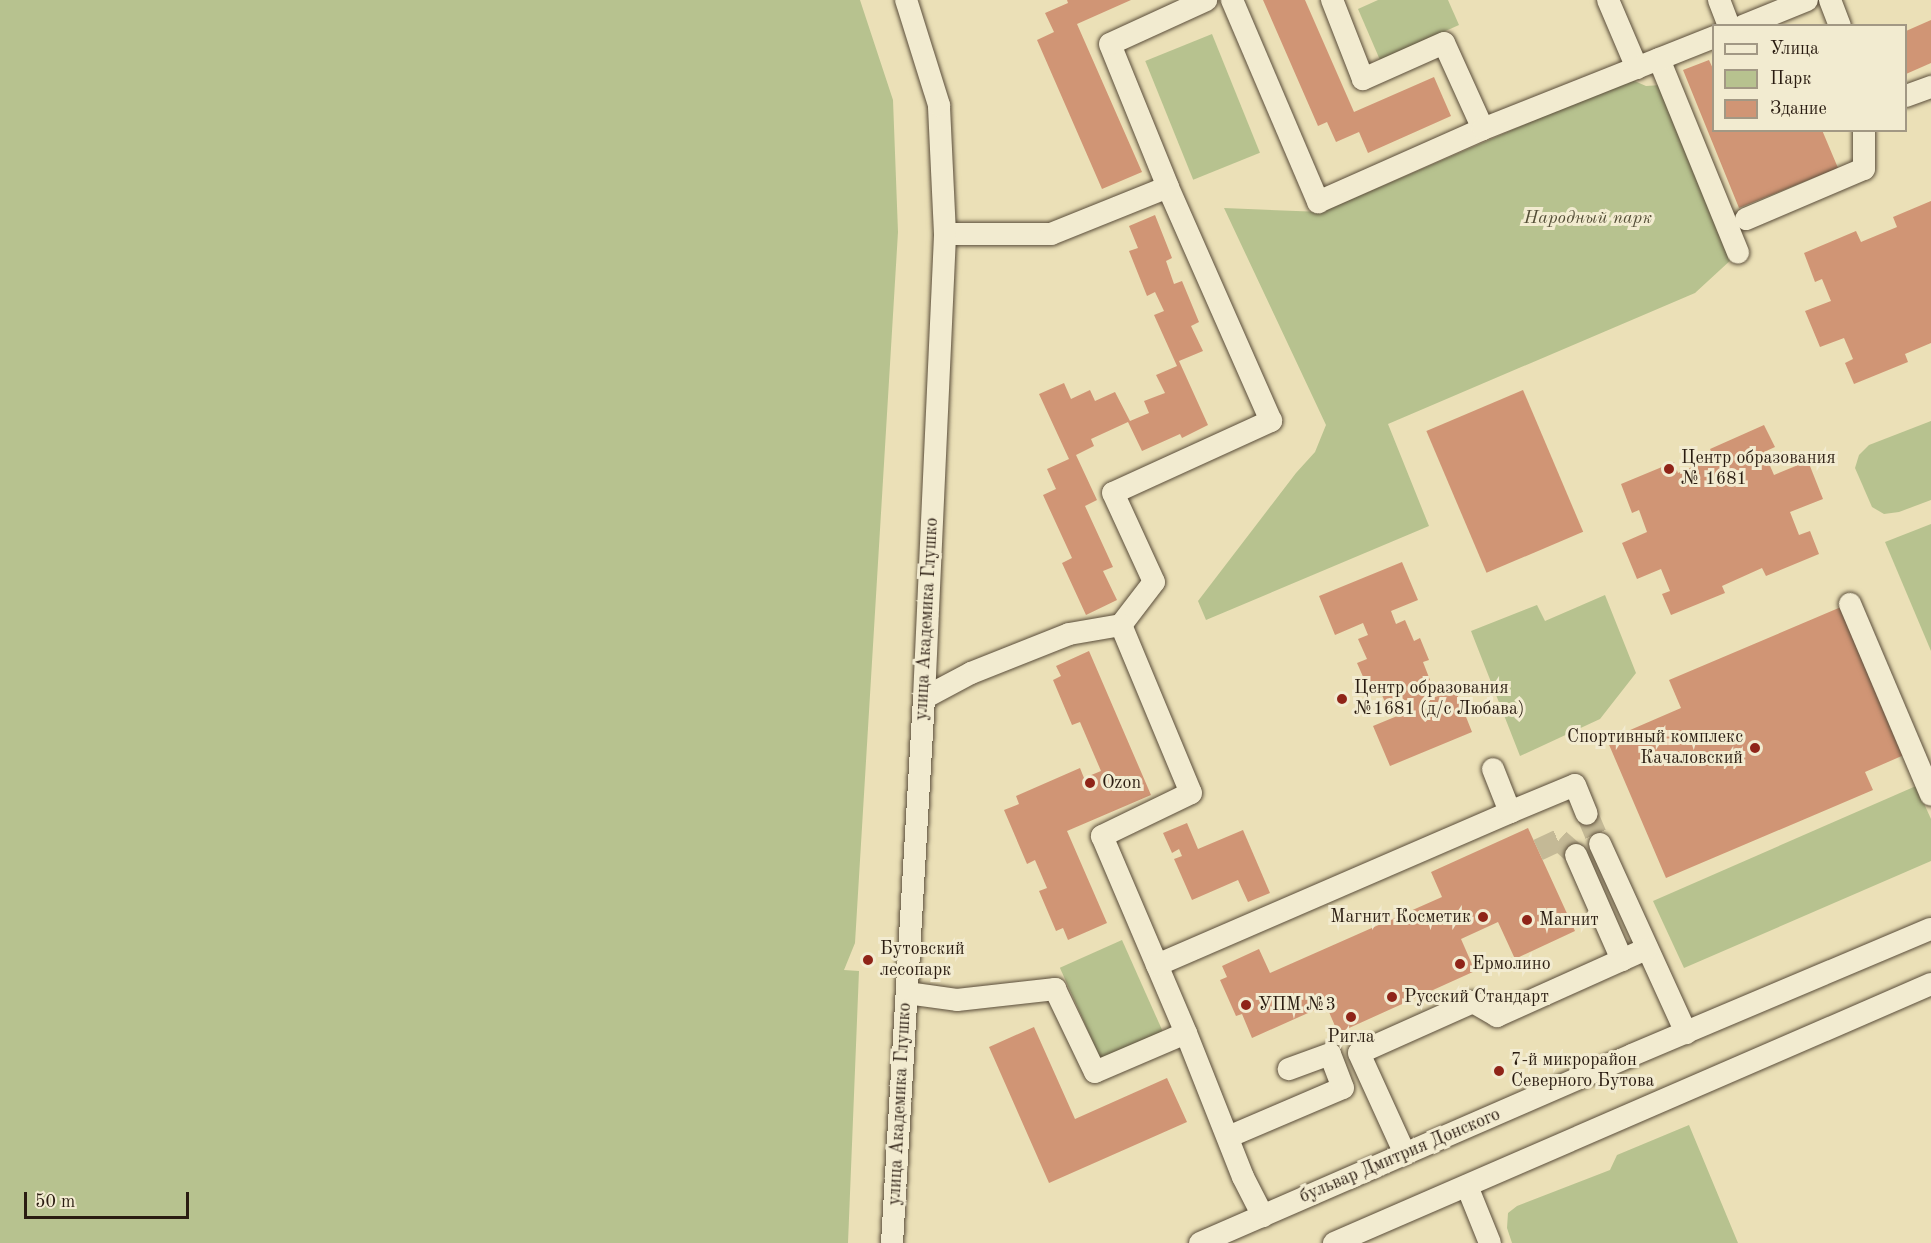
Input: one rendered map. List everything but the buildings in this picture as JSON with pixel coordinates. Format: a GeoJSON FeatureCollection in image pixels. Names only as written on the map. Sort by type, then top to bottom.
{"type":"FeatureCollection","features":[{"type":"Feature","properties":{"kind":"street"},"geometry":{"type":"LineString","coordinates":[[924,698],[971,673],[1069,634],[1121,625],[1154,582],[1113,493],[1271,421],[1168,187],[1110,44],[1206,0]]}},
{"type":"Feature","properties":{"kind":"street"},"geometry":{"type":"LineString","coordinates":[[1232,0],[1318,202],[1483,129],[1712,37]]}},
{"type":"Feature","properties":{"kind":"street"},"geometry":{"type":"LineString","coordinates":[[1332,0],[1363,79],[1444,43],[1483,129]]}},
{"type":"Feature","properties":{"kind":"street"},"geometry":{"type":"LineString","coordinates":[[1719,0],[1728,24]]}},
{"type":"Feature","properties":{"kind":"street"},"geometry":{"type":"LineString","coordinates":[[1748,24],[1808,0]]}},
{"type":"Feature","properties":{"kind":"street"},"geometry":{"type":"LineString","coordinates":[[1830,0],[1839,24]]}},
{"type":"Feature","properties":{"kind":"street","name":"улица Академика Глушко"},"geometry":{"type":"LineString","coordinates":[[892,1243],[924,698],[945,234],[939,105],[910,1]]}},
{"type":"Feature","properties":{"kind":"street"},"geometry":{"type":"LineString","coordinates":[[1603,3],[1636,68]]}},
{"type":"Feature","properties":{"kind":"street"},"geometry":{"type":"LineString","coordinates":[[1659,59],[1738,254]]}},
{"type":"Feature","properties":{"kind":"street"},"geometry":{"type":"LineString","coordinates":[[1907,95],[1931,87]]}},
{"type":"Feature","properties":{"kind":"street"},"geometry":{"type":"LineString","coordinates":[[1746,219],[1864,169],[1864,132]]}},
{"type":"Feature","properties":{"kind":"street"},"geometry":{"type":"LineString","coordinates":[[945,234],[1051,234],[1168,187]]}},
{"type":"Feature","properties":{"kind":"street"},"geometry":{"type":"LineString","coordinates":[[1850,604],[1931,795]]}},
{"type":"Feature","properties":{"kind":"street"},"geometry":{"type":"LineString","coordinates":[[1121,625],[1191,794],[1102,836],[1186,1033],[1243,1177],[1263,1215]]}},
{"type":"Feature","properties":{"kind":"street"},"geometry":{"type":"LineString","coordinates":[[1493,769],[1510,812]]}},
{"type":"Feature","properties":{"kind":"street"},"geometry":{"type":"LineString","coordinates":[[1157,965],[1575,784],[1587,814]]}},
{"type":"Feature","properties":{"kind":"street"},"geometry":{"type":"LineString","coordinates":[[1600,844],[1686,1033]]}},
{"type":"Feature","properties":{"kind":"street"},"geometry":{"type":"LineString","coordinates":[[1576,855],[1622,960]]}},
{"type":"Feature","properties":{"kind":"street","name":"бульвар Дмитрия Донского"},"geometry":{"type":"LineString","coordinates":[[1200,1243],[1931,929]]}},
{"type":"Feature","properties":{"kind":"street"},"geometry":{"type":"LineString","coordinates":[[1405,1154],[1359,1053],[1473,1002],[1497,1016],[1646,949]]}},
{"type":"Feature","properties":{"kind":"street"},"geometry":{"type":"LineString","coordinates":[[1334,1243],[1931,984]]}},
{"type":"Feature","properties":{"kind":"street"},"geometry":{"type":"LineString","coordinates":[[906,993],[957,1000],[1055,988],[1095,1072],[1186,1033]]}},
{"type":"Feature","properties":{"kind":"street"},"geometry":{"type":"LineString","coordinates":[[1228,1137],[1343,1088],[1330,1054],[1289,1069]]}},
{"type":"Feature","properties":{"kind":"street"},"geometry":{"type":"LineString","coordinates":[[1467,1186],[1490,1243]]}},
{"type":"Feature","properties":{"kind":"green space"},"geometry":{"type":"Polygon","coordinates":[[[0,0],[860,0],[893,100],[898,232],[855,943],[844,970],[859,971],[848,1243],[0,1243],[0,0]]]}},
{"type":"Feature","properties":{"kind":"green space"},"geometry":{"type":"Polygon","coordinates":[[[1378,0],[1448,0],[1459,25],[1380,60],[1358,9],[1378,0]]]}},
{"type":"Feature","properties":{"kind":"green space"},"geometry":{"type":"Polygon","coordinates":[[[1212,34],[1260,153],[1193,180],[1145,61],[1212,34]]]}},
{"type":"Feature","properties":{"kind":"green space","name":"Народный парк"},"geometry":{"type":"Polygon","coordinates":[[[1630,79],[1646,86],[1661,85],[1733,258],[1695,293],[1388,424],[1429,526],[1206,620],[1198,601],[1296,473],[1315,452],[1326,425],[1224,208],[1322,212],[1630,79]]]}},
{"type":"Feature","properties":{"kind":"green space"},"geometry":{"type":"Polygon","coordinates":[[[1931,421],[1931,500],[1899,512],[1884,514],[1872,507],[1855,468],[1859,455],[1869,445],[1931,421]]]}},
{"type":"Feature","properties":{"kind":"green space"},"geometry":{"type":"Polygon","coordinates":[[[1931,524],[1931,651],[1885,542],[1931,524]]]}},
{"type":"Feature","properties":{"kind":"green space"},"geometry":{"type":"Polygon","coordinates":[[[1605,595],[1636,673],[1600,719],[1520,756],[1471,631],[1537,605],[1545,621],[1605,595]]]}},
{"type":"Feature","properties":{"kind":"green space"},"geometry":{"type":"Polygon","coordinates":[[[1916,786],[1931,819],[1931,861],[1684,968],[1653,901],[1916,786]]]}},
{"type":"Feature","properties":{"kind":"green space"},"geometry":{"type":"Polygon","coordinates":[[[1122,940],[1163,1031],[1101,1059],[1060,968],[1122,940]]]}},
{"type":"Feature","properties":{"kind":"green space"},"geometry":{"type":"Polygon","coordinates":[[[1689,1125],[1738,1243],[1512,1243],[1507,1228],[1508,1213],[1517,1206],[1610,1170],[1617,1155],[1689,1125]]]}},
{"type":"Feature","properties":{"kind":"tunnel"},"geometry":{"type":"LineString","coordinates":[[1587,814],[1600,844]]}},
{"type":"Feature","properties":{"kind":"tunnel"},"geometry":{"type":"LineString","coordinates":[[1538,850],[1559,840],[1576,855]]}},
{"type":"Feature","properties":{"kind":"place","name":"Центр образования № 1681"},"geometry":{"type":"Point","coordinates":[1669,469]}},
{"type":"Feature","properties":{"kind":"place","name":"Центр образования №1681 (д/с Любава)"},"geometry":{"type":"Point","coordinates":[1342,699]}},
{"type":"Feature","properties":{"kind":"place","name":"Спортивный комплекс Качаловский"},"geometry":{"type":"Point","coordinates":[1755,748]}},
{"type":"Feature","properties":{"kind":"place","name":"Ozon"},"geometry":{"type":"Point","coordinates":[1090,783]}},
{"type":"Feature","properties":{"kind":"place","name":"Магнит Косметик"},"geometry":{"type":"Point","coordinates":[1483,917]}},
{"type":"Feature","properties":{"kind":"place","name":"Магнит"},"geometry":{"type":"Point","coordinates":[1527,920]}},
{"type":"Feature","properties":{"kind":"place","name":"Бутовский лесопарк"},"geometry":{"type":"Point","coordinates":[868,960]}},
{"type":"Feature","properties":{"kind":"place","name":"Ермолино"},"geometry":{"type":"Point","coordinates":[1460,964]}},
{"type":"Feature","properties":{"kind":"place","name":"Русский Стандарт"},"geometry":{"type":"Point","coordinates":[1392,997]}},
{"type":"Feature","properties":{"kind":"place","name":"УПМ №3"},"geometry":{"type":"Point","coordinates":[1246,1005]}},
{"type":"Feature","properties":{"kind":"place","name":"Ригла"},"geometry":{"type":"Point","coordinates":[1351,1017]}},
{"type":"Feature","properties":{"kind":"place","name":"7-й микрорайон Северного Бутова"},"geometry":{"type":"Point","coordinates":[1499,1071]}}]}
